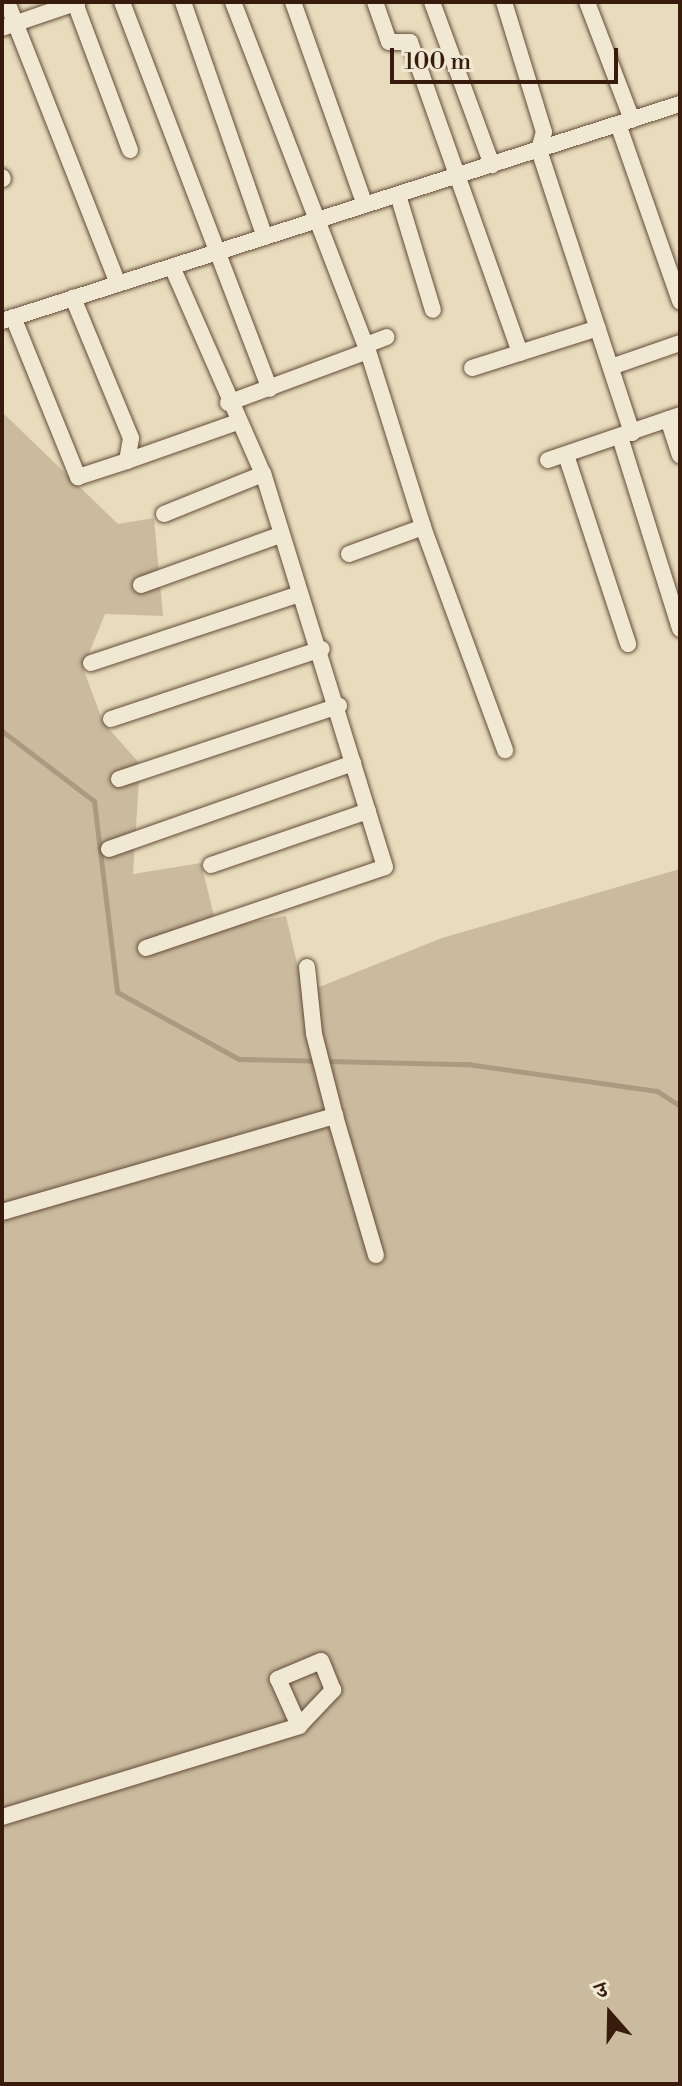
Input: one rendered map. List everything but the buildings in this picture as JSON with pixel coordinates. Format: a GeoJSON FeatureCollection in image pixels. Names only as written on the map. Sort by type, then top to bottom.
{"type":"FeatureCollection","features":[{"type":"Feature","properties":{"kind":"street"},"geometry":{"type":"LineString","coordinates":[[7,2],[8,26],[118,284]]}},
{"type":"Feature","properties":{"kind":"street"},"geometry":{"type":"LineString","coordinates":[[122,2],[270,389]]}},
{"type":"Feature","properties":{"kind":"street"},"geometry":{"type":"LineString","coordinates":[[183,2],[265,237]]}},
{"type":"Feature","properties":{"kind":"street"},"geometry":{"type":"LineString","coordinates":[[233,2],[320,219],[367,348],[423,527],[505,750]]}},
{"type":"Feature","properties":{"kind":"street"},"geometry":{"type":"LineString","coordinates":[[293,2],[365,205]]}},
{"type":"Feature","properties":{"kind":"street"},"geometry":{"type":"LineString","coordinates":[[375,2],[389,42],[410,42],[461,175],[520,353]]}},
{"type":"Feature","properties":{"kind":"street"},"geometry":{"type":"LineString","coordinates":[[432,2],[492,165]]}},
{"type":"Feature","properties":{"kind":"street"},"geometry":{"type":"LineString","coordinates":[[504,2],[544,132],[539,150],[611,367],[626,435],[680,629]]}},
{"type":"Feature","properties":{"kind":"street"},"geometry":{"type":"LineString","coordinates":[[587,2],[680,301]]}},
{"type":"Feature","properties":{"kind":"street"},"geometry":{"type":"LineString","coordinates":[[8,26],[68,4],[130,150]]}},
{"type":"Feature","properties":{"kind":"street"},"geometry":{"type":"LineString","coordinates":[[238,422],[78,477],[8,319],[680,104]]}},
{"type":"Feature","properties":{"kind":"street"},"geometry":{"type":"LineString","coordinates":[[398,195],[433,310]]}},
{"type":"Feature","properties":{"kind":"street"},"geometry":{"type":"LineString","coordinates":[[146,948],[385,867],[322,649],[280,535],[263,474],[228,403],[172,267]]}},
{"type":"Feature","properties":{"kind":"street"},"geometry":{"type":"LineString","coordinates":[[73,298],[131,438],[127,461]]}},
{"type":"Feature","properties":{"kind":"street"},"geometry":{"type":"LineString","coordinates":[[472,368],[598,328]]}},
{"type":"Feature","properties":{"kind":"street"},"geometry":{"type":"LineString","coordinates":[[228,403],[270,389],[387,337]]}},
{"type":"Feature","properties":{"kind":"street"},"geometry":{"type":"LineString","coordinates":[[611,367],[680,343]]}},
{"type":"Feature","properties":{"kind":"street"},"geometry":{"type":"LineString","coordinates":[[548,460],[674,417],[680,455]]}},
{"type":"Feature","properties":{"kind":"street"},"geometry":{"type":"LineString","coordinates":[[566,455],[628,644]]}},
{"type":"Feature","properties":{"kind":"street"},"geometry":{"type":"LineString","coordinates":[[164,514],[263,474]]}},
{"type":"Feature","properties":{"kind":"street"},"geometry":{"type":"LineString","coordinates":[[349,554],[423,527]]}},
{"type":"Feature","properties":{"kind":"street"},"geometry":{"type":"LineString","coordinates":[[141,585],[280,535]]}},
{"type":"Feature","properties":{"kind":"street"},"geometry":{"type":"LineString","coordinates":[[91,663],[300,594]]}},
{"type":"Feature","properties":{"kind":"street"},"geometry":{"type":"LineString","coordinates":[[111,719],[322,649]]}},
{"type":"Feature","properties":{"kind":"street"},"geometry":{"type":"LineString","coordinates":[[119,779],[339,706]]}},
{"type":"Feature","properties":{"kind":"street"},"geometry":{"type":"LineString","coordinates":[[109,849],[353,763]]}},
{"type":"Feature","properties":{"kind":"street"},"geometry":{"type":"LineString","coordinates":[[211,865],[368,811]]}},
{"type":"Feature","properties":{"kind":"street"},"geometry":{"type":"LineString","coordinates":[[307,967],[314,1034],[376,1255]]}},
{"type":"Feature","properties":{"kind":"street"},"geometry":{"type":"LineString","coordinates":[[2,1212],[335,1116]]}},
{"type":"Feature","properties":{"kind":"street"},"geometry":{"type":"LineString","coordinates":[[2,1817],[299,1726]]}},
{"type":"Feature","properties":{"kind":"shaded area"},"geometry":{"type":"Polygon","coordinates":[[[2,412],[118,524],[154,518],[163,616],[105,614],[83,668],[103,722],[140,764],[133,874],[201,863],[217,928],[286,916],[304,993],[442,938],[680,869],[680,2084],[2,2084],[2,412]]]}},
{"type":"Feature","properties":{"kind":"waterway"},"geometry":{"type":"LineString","coordinates":[[2,731],[94,801],[117,992],[239,1059],[467,1064],[657,1091],[680,1106]]}}]}
